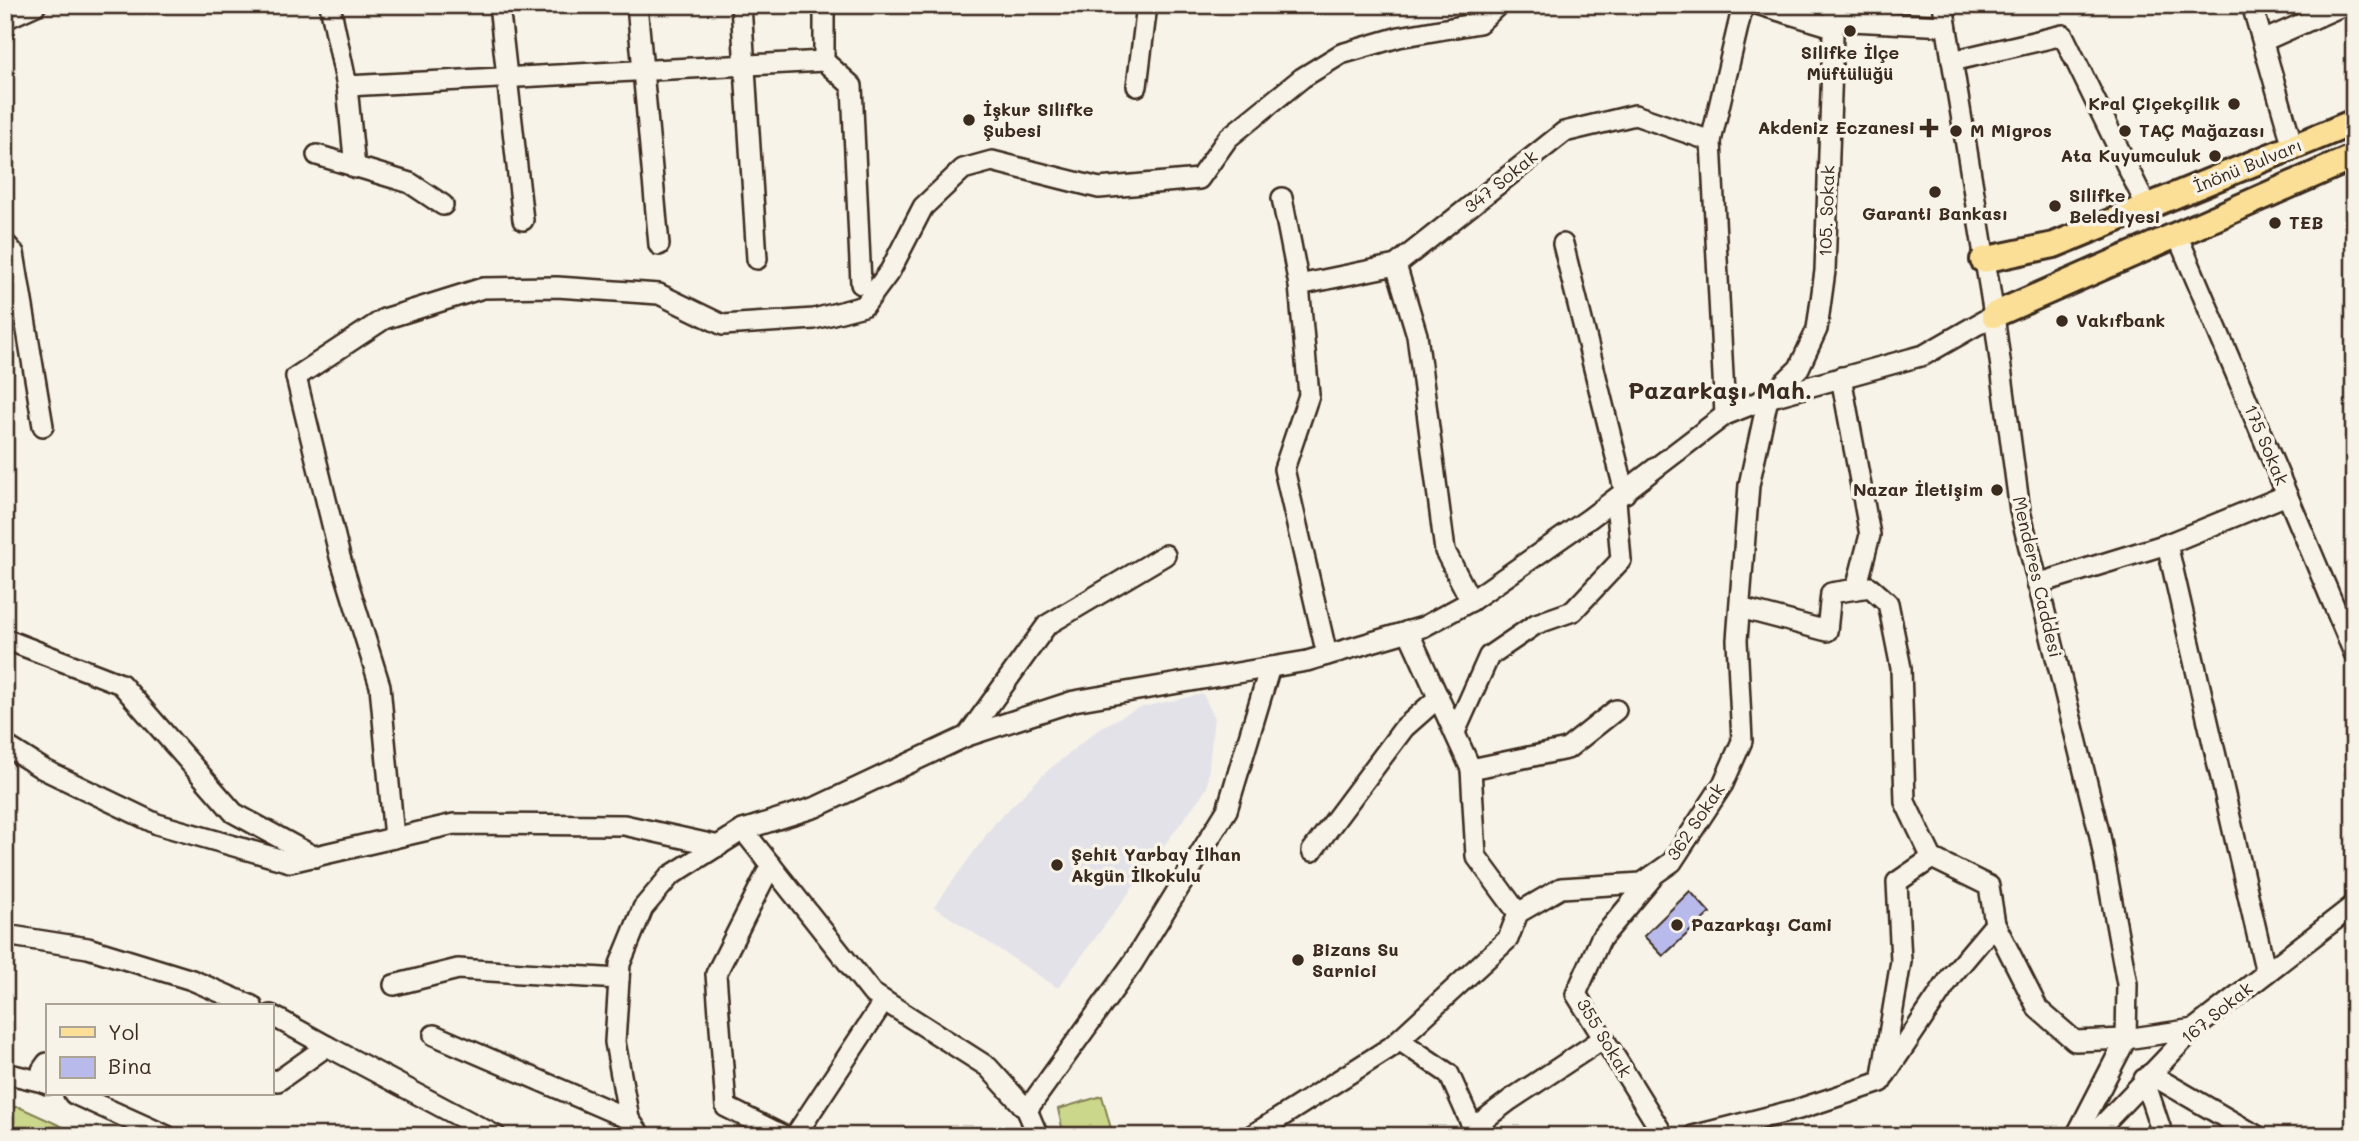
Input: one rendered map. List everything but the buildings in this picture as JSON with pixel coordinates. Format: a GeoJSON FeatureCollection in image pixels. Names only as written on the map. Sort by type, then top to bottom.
{"type":"FeatureCollection","features":[{"type":"Feature","properties":{"kind":"main road","name":"İnönü Bulvarı"},"geometry":{"type":"LineString","coordinates":[[1983,260],[2054,245],[2354,122]]}},
{"type":"Feature","properties":{"kind":"main road","name":"İnönü Bulvarı"},"geometry":{"type":"LineString","coordinates":[[1994,315],[2178,237],[2354,157]]}},
{"type":"Feature","properties":{"kind":"street"},"geometry":{"type":"LineString","coordinates":[[5,19],[36,5]]}},
{"type":"Feature","properties":{"kind":"street"},"geometry":{"type":"LineString","coordinates":[[330,5],[347,86],[355,168]]}},
{"type":"Feature","properties":{"kind":"street"},"geometry":{"type":"LineString","coordinates":[[499,5],[523,220]]}},
{"type":"Feature","properties":{"kind":"street"},"geometry":{"type":"LineString","coordinates":[[637,5],[659,245]]}},
{"type":"Feature","properties":{"kind":"street"},"geometry":{"type":"LineString","coordinates":[[741,5],[757,259]]}},
{"type":"Feature","properties":{"kind":"street"},"geometry":{"type":"LineString","coordinates":[[824,5],[824,61]]}},
{"type":"Feature","properties":{"kind":"street"},"geometry":{"type":"LineString","coordinates":[[1137,86],[1147,5]]}},
{"type":"Feature","properties":{"kind":"street"},"geometry":{"type":"LineString","coordinates":[[394,838],[380,686],[340,557],[296,377],[384,319],[483,288],[557,287],[659,294],[723,325],[814,319],[864,306],[890,271],[923,207],[963,169],[992,161],[1099,188],[1199,179],[1228,138],[1303,78],[1341,54],[1399,37],[1479,23],[1498,5]]}},
{"type":"Feature","properties":{"kind":"street"},"geometry":{"type":"LineString","coordinates":[[1726,415],[1710,141],[1743,5]]}},
{"type":"Feature","properties":{"kind":"street"},"geometry":{"type":"LineString","coordinates":[[1760,5],[1833,18],[1947,26]]}},
{"type":"Feature","properties":{"kind":"street","name":"Menderes Caddesi"},"geometry":{"type":"LineString","coordinates":[[1943,5],[1994,315],[2020,511],[2100,835],[2127,984],[2126,1039],[2076,1136]]}},
{"type":"Feature","properties":{"kind":"street"},"geometry":{"type":"LineString","coordinates":[[2252,5],[2293,147]]}},
{"type":"Feature","properties":{"kind":"street"},"geometry":{"type":"LineString","coordinates":[[2263,41],[2344,5]]}},
{"type":"Feature","properties":{"kind":"street","name":"105. Sokak"},"geometry":{"type":"LineString","coordinates":[[1768,398],[1799,368],[1817,329],[1825,271],[1833,18]]}},
{"type":"Feature","properties":{"kind":"street"},"geometry":{"type":"LineString","coordinates":[[1952,61],[2063,34],[2147,207]]}},
{"type":"Feature","properties":{"kind":"street"},"geometry":{"type":"LineString","coordinates":[[347,86],[824,61],[852,86],[861,284]]}},
{"type":"Feature","properties":{"kind":"street","name":"347 Sokak"},"geometry":{"type":"LineString","coordinates":[[1299,285],[1396,264],[1564,132],[1634,115],[1710,141]]}},
{"type":"Feature","properties":{"kind":"street"},"geometry":{"type":"LineString","coordinates":[[317,155],[410,183],[443,205]]}},
{"type":"Feature","properties":{"kind":"street"},"geometry":{"type":"LineString","coordinates":[[1282,198],[1299,285],[1310,395],[1284,469],[1327,655]]}},
{"type":"Feature","properties":{"kind":"street","name":"175 Sokak"},"geometry":{"type":"LineString","coordinates":[[2178,237],[2354,653]]}},
{"type":"Feature","properties":{"kind":"street"},"geometry":{"type":"LineString","coordinates":[[5,243],[14,253],[43,426]]}},
{"type":"Feature","properties":{"kind":"street"},"geometry":{"type":"LineString","coordinates":[[1455,732],[1489,656],[1536,624],[1573,611],[1621,561],[1620,496],[1563,244]]}},
{"type":"Feature","properties":{"kind":"street"},"geometry":{"type":"LineString","coordinates":[[1396,264],[1417,335],[1445,551],[1471,601]]}},
{"type":"Feature","properties":{"kind":"street"},"geometry":{"type":"LineString","coordinates":[[641,1136],[629,1119],[615,1042],[620,964],[643,908],[670,876],[743,830],[816,807],[967,736],[1074,701],[1327,655],[1423,627],[1471,601],[1620,496],[1726,415],[1768,398],[1924,355],[1994,315]]}},
{"type":"Feature","properties":{"kind":"street"},"geometry":{"type":"LineString","coordinates":[[1842,377],[1870,535],[1856,589]]}},
{"type":"Feature","properties":{"kind":"street","name":"362 Sokak"},"geometry":{"type":"LineString","coordinates":[[1518,913],[1561,888],[1642,883],[1672,862],[1723,784],[1742,741],[1737,640],[1749,485],[1768,398]]}},
{"type":"Feature","properties":{"kind":"street"},"geometry":{"type":"LineString","coordinates":[[2038,584],[2167,544],[2287,495]]}},
{"type":"Feature","properties":{"kind":"street"},"geometry":{"type":"LineString","coordinates":[[2167,544],[2266,973]]}},
{"type":"Feature","properties":{"kind":"street"},"geometry":{"type":"LineString","coordinates":[[967,736],[1047,625],[1165,555]]}},
{"type":"Feature","properties":{"kind":"street"},"geometry":{"type":"LineString","coordinates":[[1740,608],[1827,631],[1831,593],[1870,587],[1888,603],[1901,668],[1905,802],[1932,858],[1989,886],[1995,924],[2038,1009],[2075,1041],[2126,1039],[2194,1029]]}},
{"type":"Feature","properties":{"kind":"street"},"geometry":{"type":"LineString","coordinates":[[1251,1136],[1399,1040],[1508,939],[1518,913],[1476,856],[1471,769],[1408,631]]}},
{"type":"Feature","properties":{"kind":"street"},"geometry":{"type":"LineString","coordinates":[[5,639],[121,684],[234,813],[315,857]]}},
{"type":"Feature","properties":{"kind":"street"},"geometry":{"type":"LineString","coordinates":[[1027,1110],[1132,964],[1227,810],[1269,667]]}},
{"type":"Feature","properties":{"kind":"street"},"geometry":{"type":"LineString","coordinates":[[1311,851],[1404,727],[1439,697]]}},
{"type":"Feature","properties":{"kind":"street"},"geometry":{"type":"LineString","coordinates":[[1471,769],[1567,748],[1616,710]]}},
{"type":"Feature","properties":{"kind":"street"},"geometry":{"type":"LineString","coordinates":[[5,745],[43,769],[157,824],[290,862],[454,824],[624,825],[719,846]]}},
{"type":"Feature","properties":{"kind":"street"},"geometry":{"type":"LineString","coordinates":[[743,830],[872,993],[988,1067],[1027,1110],[1038,1136]]}},
{"type":"Feature","properties":{"kind":"street"},"geometry":{"type":"LineString","coordinates":[[1881,1082],[1900,961],[1897,882],[1932,858]]}},
{"type":"Feature","properties":{"kind":"street"},"geometry":{"type":"LineString","coordinates":[[771,865],[716,974],[726,1107],[784,1136]]}},
{"type":"Feature","properties":{"kind":"street","name":"355 Sokak"},"geometry":{"type":"LineString","coordinates":[[1656,873],[1600,940],[1576,994],[1664,1136]]}},
{"type":"Feature","properties":{"kind":"street","name":"167 Sokak"},"geometry":{"type":"LineString","coordinates":[[2092,1136],[2194,1029],[2354,905]]}},
{"type":"Feature","properties":{"kind":"street"},"geometry":{"type":"LineString","coordinates":[[1693,1136],[1799,1109],[1881,1082],[1952,975],[1995,924]]}},
{"type":"Feature","properties":{"kind":"street"},"geometry":{"type":"LineString","coordinates":[[5,935],[88,948],[192,980],[247,1004]]}},
{"type":"Feature","properties":{"kind":"street"},"geometry":{"type":"LineString","coordinates":[[394,985],[458,969],[619,979]]}},
{"type":"Feature","properties":{"kind":"street"},"geometry":{"type":"LineString","coordinates":[[795,1136],[884,1001]]}},
{"type":"Feature","properties":{"kind":"street"},"geometry":{"type":"LineString","coordinates":[[273,1016],[496,1136]]}},
{"type":"Feature","properties":{"kind":"street"},"geometry":{"type":"LineString","coordinates":[[434,1035],[629,1119]]}},
{"type":"Feature","properties":{"kind":"street"},"geometry":{"type":"LineString","coordinates":[[1399,1040],[1449,1074],[1473,1128],[1510,1100],[1604,1038]]}},
{"type":"Feature","properties":{"kind":"street"},"geometry":{"type":"LineString","coordinates":[[273,1080],[278,1081],[327,1046]]}},
{"type":"Feature","properties":{"kind":"street"},"geometry":{"type":"LineString","coordinates":[[5,1073],[45,1083],[42,1070],[46,1064]]}},
{"type":"Feature","properties":{"kind":"street"},"geometry":{"type":"LineString","coordinates":[[2147,1076],[2163,1136]]}},
{"type":"Feature","properties":{"kind":"street"},"geometry":{"type":"LineString","coordinates":[[2147,1076],[2257,1136]]}},
{"type":"Feature","properties":{"kind":"street"},"geometry":{"type":"LineString","coordinates":[[79,1096],[167,1136]]}},
{"type":"Feature","properties":{"kind":"shaded area","name":"Şehit Yarbay İlhan Akgün İlkokulu"},"geometry":{"type":"Polygon","coordinates":[[[1203,694],[1214,717],[1207,788],[1058,988],[934,907],[994,824],[1046,772],[1100,728],[1138,708],[1203,694]]]}},
{"type":"Feature","properties":{"kind":"green space"},"geometry":{"type":"Polygon","coordinates":[[[1102,1096],[1113,1136],[1064,1136],[1058,1109],[1102,1096]]]}},
{"type":"Feature","properties":{"kind":"green space"},"geometry":{"type":"Polygon","coordinates":[[[5,1107],[19,1107],[83,1136],[5,1136],[5,1107]]]}},
{"type":"Feature","properties":{"kind":"place","name":"Silifke İlçe Müftülüğü"},"geometry":{"type":"Point","coordinates":[1850,31]}},
{"type":"Feature","properties":{"kind":"place","name":"Kral Çiçekçilik"},"geometry":{"type":"Point","coordinates":[2234,104]}},
{"type":"Feature","properties":{"kind":"place","name":"İşkur Silifke Şubesi"},"geometry":{"type":"Point","coordinates":[969,120]}},
{"type":"Feature","properties":{"kind":"place","name":"Akdeniz Eczanesi"},"geometry":{"type":"Point","coordinates":[1929,128]}},
{"type":"Feature","properties":{"kind":"place","name":"M Migros"},"geometry":{"type":"Point","coordinates":[1956,131]}},
{"type":"Feature","properties":{"kind":"place","name":"TAÇ Mağazası"},"geometry":{"type":"Point","coordinates":[2125,131]}},
{"type":"Feature","properties":{"kind":"place","name":"Ata Kuyumculuk"},"geometry":{"type":"Point","coordinates":[2215,156]}},
{"type":"Feature","properties":{"kind":"place","name":"Garanti Bankası"},"geometry":{"type":"Point","coordinates":[1935,192]}},
{"type":"Feature","properties":{"kind":"place","name":"Silifke Belediyesi"},"geometry":{"type":"Point","coordinates":[2055,206]}},
{"type":"Feature","properties":{"kind":"place","name":"TEB"},"geometry":{"type":"Point","coordinates":[2275,223]}},
{"type":"Feature","properties":{"kind":"place","name":"Vakıfbank"},"geometry":{"type":"Point","coordinates":[2062,321]}},
{"type":"Feature","properties":{"kind":"place","name":"Nazar İletişim"},"geometry":{"type":"Point","coordinates":[1997,490]}},
{"type":"Feature","properties":{"kind":"place","name":"Şehit Yarbay İlhan Akgün İlkokulu"},"geometry":{"type":"Point","coordinates":[1057,865]}},
{"type":"Feature","properties":{"kind":"place","name":"Pazarkaşı Cami"},"geometry":{"type":"Point","coordinates":[1677,925]}},
{"type":"Feature","properties":{"kind":"place","name":"Bizans Su Sarnici"},"geometry":{"type":"Point","coordinates":[1298,960]}},
{"type":"Feature","properties":{"kind":"district","name":"Pazarkaşı Mah."},"geometry":{"type":"Point","coordinates":[1720,391]}}]}
